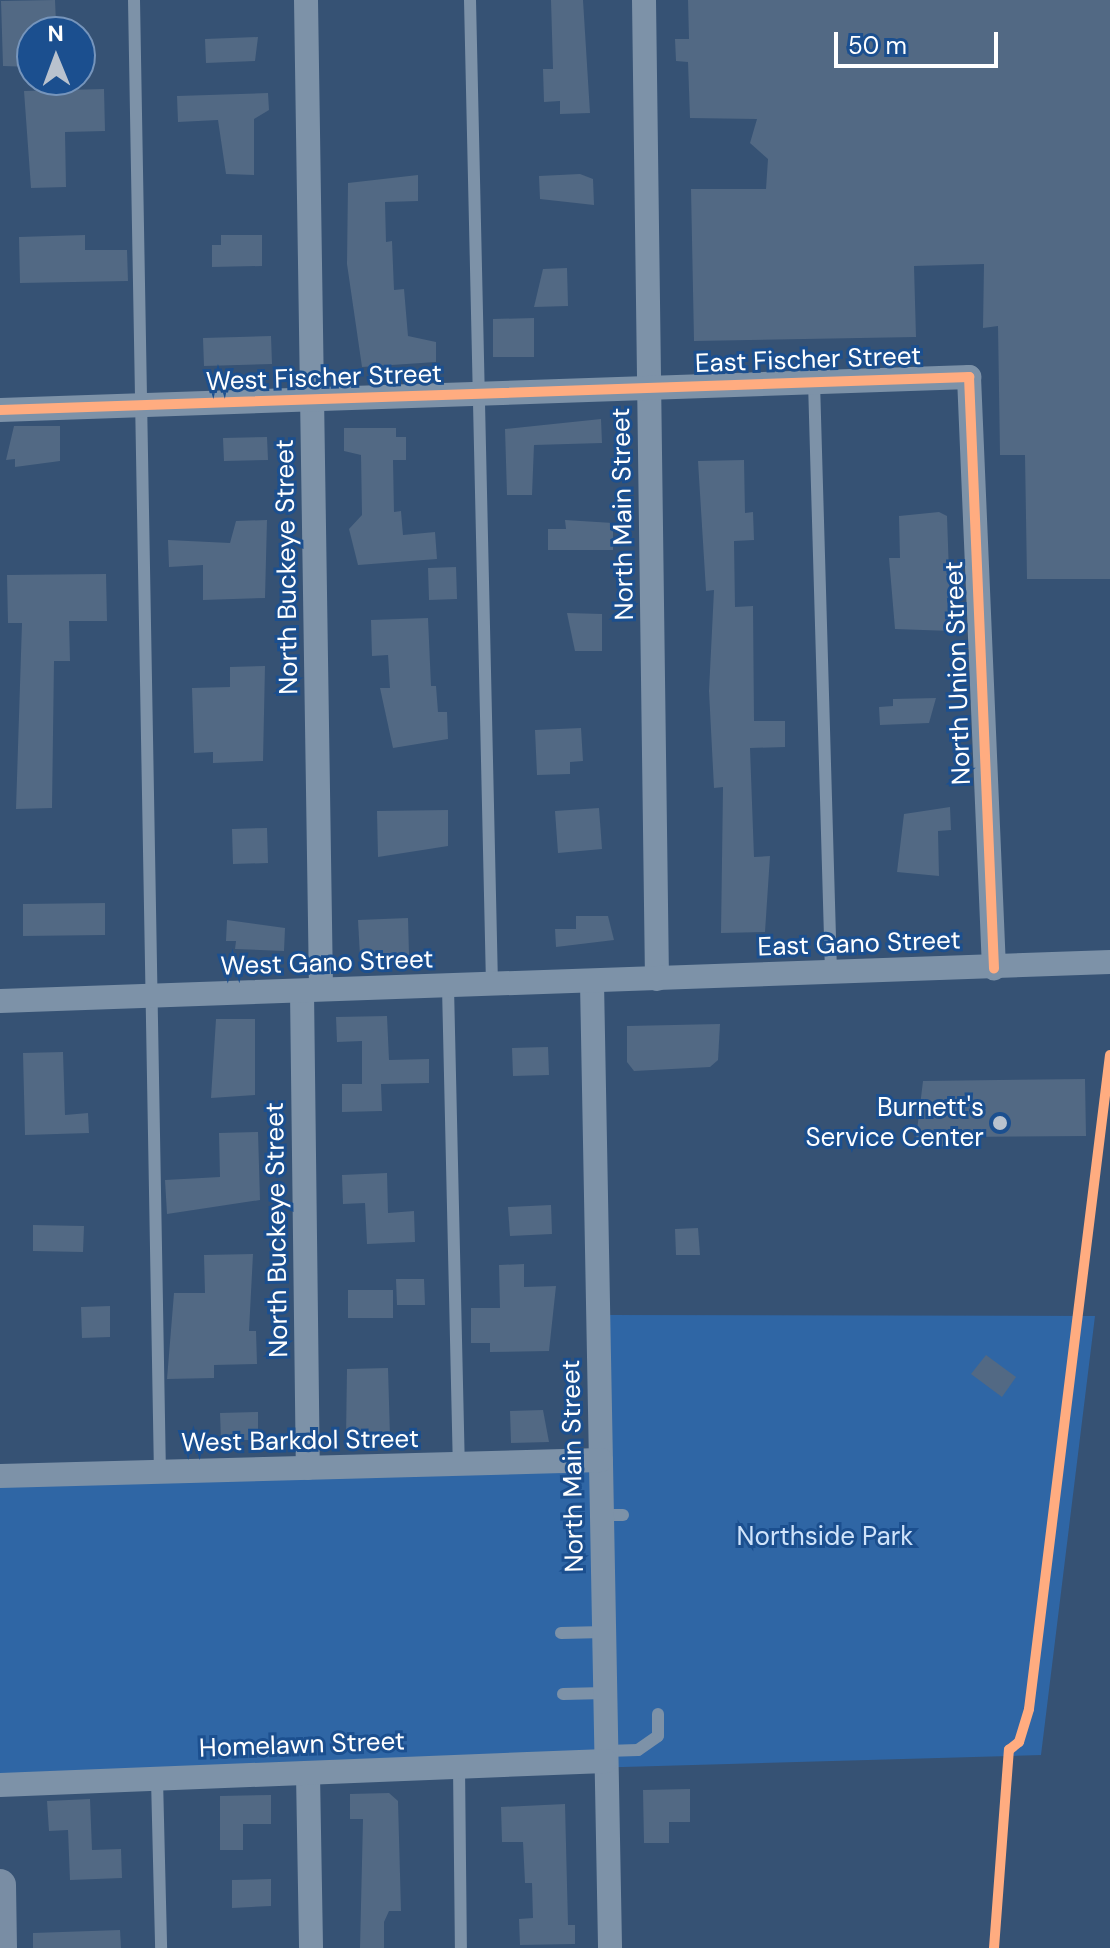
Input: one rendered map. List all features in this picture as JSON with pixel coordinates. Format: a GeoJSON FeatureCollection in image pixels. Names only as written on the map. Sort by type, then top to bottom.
{"type":"FeatureCollection","features":[{"type":"Feature","properties":{"kind":"main road"},"geometry":{"type":"LineString","coordinates":[[0,1885],[1,1948]]}},
{"type":"Feature","properties":{"kind":"street","name":"North Buckeye Street"},"geometry":{"type":"LineString","coordinates":[[306,0],[313,398],[308,1468]]}},
{"type":"Feature","properties":{"kind":"street","name":"North Main Street"},"geometry":{"type":"LineString","coordinates":[[644,0],[657,979]]}},
{"type":"Feature","properties":{"kind":"street","name":"East Fischer Street"},"geometry":{"type":"LineString","coordinates":[[649,388],[969,377]]}},
{"type":"Feature","properties":{"kind":"street","name":"North Union Street"},"geometry":{"type":"LineString","coordinates":[[969,377],[994,968]]}},
{"type":"Feature","properties":{"kind":"street","name":"West Fischer Street"},"geometry":{"type":"LineString","coordinates":[[0,410],[649,388]]}},
{"type":"Feature","properties":{"kind":"street","name":"East Gano Street"},"geometry":{"type":"LineString","coordinates":[[657,979],[1110,962]]}},
{"type":"Feature","properties":{"kind":"street","name":"West Gano Street"},"geometry":{"type":"LineString","coordinates":[[0,1001],[657,979]]}},
{"type":"Feature","properties":{"kind":"street","name":"North Main Street"},"geometry":{"type":"LineString","coordinates":[[592,982],[601,1460],[612,1515],[604,1632],[610,1948]]}},
{"type":"Feature","properties":{"kind":"street","name":"West Barkdol Street"},"geometry":{"type":"LineString","coordinates":[[0,1476],[601,1460]]}},
{"type":"Feature","properties":{"kind":"street","name":"Homelawn Street"},"geometry":{"type":"LineString","coordinates":[[0,1785],[308,1774],[606,1756]]}},
{"type":"Feature","properties":{"kind":"street"},"geometry":{"type":"LineString","coordinates":[[308,1774],[311,1948]]}},
{"type":"Feature","properties":{"kind":"lane"},"geometry":{"type":"LineString","coordinates":[[134,0],[156,998],[160,1472]]}},
{"type":"Feature","properties":{"kind":"lane"},"geometry":{"type":"LineString","coordinates":[[470,0],[492,986]]}},
{"type":"Feature","properties":{"kind":"lane"},"geometry":{"type":"LineString","coordinates":[[814,382],[831,973]]}},
{"type":"Feature","properties":{"kind":"lane"},"geometry":{"type":"LineString","coordinates":[[448,987],[459,1465]]}},
{"type":"Feature","properties":{"kind":"lane"},"geometry":{"type":"LineString","coordinates":[[561,1633],[604,1632]]}},
{"type":"Feature","properties":{"kind":"lane"},"geometry":{"type":"LineString","coordinates":[[563,1694],[605,1693]]}},
{"type":"Feature","properties":{"kind":"lane"},"geometry":{"type":"LineString","coordinates":[[606,1756],[638,1750],[658,1736],[658,1714]]}},
{"type":"Feature","properties":{"kind":"lane"},"geometry":{"type":"LineString","coordinates":[[459,1766],[461,1948]]}},
{"type":"Feature","properties":{"kind":"lane"},"geometry":{"type":"LineString","coordinates":[[157,1779],[161,1948]]}},
{"type":"Feature","properties":{"kind":"green space","name":"Northside Park"},"geometry":{"type":"Polygon","coordinates":[[[598,1315],[1095,1316],[1041,1755],[0,1785],[0,1476],[600,1460],[598,1315]]]}},
{"type":"Feature","properties":{"kind":"building"},"geometry":{"type":"Polygon","coordinates":[[[55,0],[56,16],[16,16],[16,66],[3,66],[1,1],[55,0]]]}},
{"type":"Feature","properties":{"kind":"building"},"geometry":{"type":"Polygon","coordinates":[[[551,0],[583,0],[590,113],[560,114],[560,101],[544,102],[543,69],[553,69],[551,0]]]}},
{"type":"Feature","properties":{"kind":"building"},"geometry":{"type":"Polygon","coordinates":[[[688,0],[1110,0],[1110,579],[1027,579],[1025,455],[1000,455],[998,326],[983,328],[984,264],[914,266],[916,337],[694,341],[691,189],[766,189],[768,159],[750,143],[757,119],[690,118],[688,62],[676,61],[675,39],[689,39],[688,0]]]}},
{"type":"Feature","properties":{"kind":"building"},"geometry":{"type":"Polygon","coordinates":[[[258,37],[255,61],[206,63],[205,39],[258,37]]]}},
{"type":"Feature","properties":{"kind":"building"},"geometry":{"type":"Polygon","coordinates":[[[96,89],[104,89],[105,131],[65,132],[66,187],[31,188],[24,96],[96,96],[96,89]]]}},
{"type":"Feature","properties":{"kind":"building"},"geometry":{"type":"Polygon","coordinates":[[[268,93],[269,110],[254,119],[254,175],[226,174],[218,120],[178,122],[177,96],[268,93]]]}},
{"type":"Feature","properties":{"kind":"building"},"geometry":{"type":"Polygon","coordinates":[[[580,174],[593,179],[594,205],[540,199],[539,176],[580,174]]]}},
{"type":"Feature","properties":{"kind":"building"},"geometry":{"type":"Polygon","coordinates":[[[418,175],[418,201],[385,202],[386,242],[392,241],[394,290],[404,289],[408,336],[436,342],[436,362],[362,367],[347,264],[348,183],[418,175]]]}},
{"type":"Feature","properties":{"kind":"building"},"geometry":{"type":"Polygon","coordinates":[[[85,235],[85,250],[127,250],[128,281],[20,283],[19,237],[85,235]]]}},
{"type":"Feature","properties":{"kind":"building"},"geometry":{"type":"Polygon","coordinates":[[[221,235],[262,235],[262,266],[212,267],[212,245],[221,245],[221,235]]]}},
{"type":"Feature","properties":{"kind":"building"},"geometry":{"type":"Polygon","coordinates":[[[567,268],[568,306],[534,307],[543,269],[567,268]]]}},
{"type":"Feature","properties":{"kind":"building"},"geometry":{"type":"Polygon","coordinates":[[[534,318],[534,357],[493,357],[493,319],[534,318]]]}},
{"type":"Feature","properties":{"kind":"building"},"geometry":{"type":"Polygon","coordinates":[[[271,336],[272,364],[204,366],[203,338],[271,336]]]}},
{"type":"Feature","properties":{"kind":"building"},"geometry":{"type":"Polygon","coordinates":[[[601,419],[602,443],[534,445],[532,495],[507,495],[505,429],[601,419]]]}},
{"type":"Feature","properties":{"kind":"building"},"geometry":{"type":"Polygon","coordinates":[[[14,426],[60,426],[60,461],[15,467],[15,459],[6,460],[14,426]]]}},
{"type":"Feature","properties":{"kind":"building"},"geometry":{"type":"Polygon","coordinates":[[[344,428],[396,428],[396,437],[406,437],[406,460],[393,460],[394,512],[401,511],[403,535],[435,532],[437,559],[358,565],[349,529],[362,515],[361,455],[344,451],[344,428]]]}},
{"type":"Feature","properties":{"kind":"building"},"geometry":{"type":"Polygon","coordinates":[[[267,437],[268,460],[224,461],[223,438],[267,437]]]}},
{"type":"Feature","properties":{"kind":"building"},"geometry":{"type":"Polygon","coordinates":[[[744,460],[745,513],[753,512],[754,540],[734,541],[735,607],[753,606],[754,721],[785,721],[785,747],[750,748],[754,857],[770,856],[765,932],[721,933],[723,787],[714,788],[709,691],[714,590],[706,591],[698,461],[744,460]]]}},
{"type":"Feature","properties":{"kind":"building"},"geometry":{"type":"Polygon","coordinates":[[[939,512],[947,516],[951,631],[895,629],[889,558],[900,558],[899,516],[939,512]]]}},
{"type":"Feature","properties":{"kind":"building"},"geometry":{"type":"Polygon","coordinates":[[[267,520],[265,598],[203,600],[203,565],[169,567],[168,540],[230,543],[236,521],[267,520]]]}},
{"type":"Feature","properties":{"kind":"building"},"geometry":{"type":"Polygon","coordinates":[[[565,520],[613,523],[613,550],[548,550],[548,529],[566,529],[565,520]]]}},
{"type":"Feature","properties":{"kind":"building"},"geometry":{"type":"Polygon","coordinates":[[[456,567],[457,599],[429,600],[428,568],[456,567]]]}},
{"type":"Feature","properties":{"kind":"building"},"geometry":{"type":"Polygon","coordinates":[[[106,574],[107,621],[69,621],[70,661],[54,661],[52,808],[16,809],[22,623],[8,623],[7,575],[106,574]]]}},
{"type":"Feature","properties":{"kind":"building"},"geometry":{"type":"Polygon","coordinates":[[[567,613],[602,614],[602,651],[575,651],[567,613]]]}},
{"type":"Feature","properties":{"kind":"building"},"geometry":{"type":"Polygon","coordinates":[[[428,618],[431,686],[436,686],[438,712],[447,712],[448,739],[393,748],[380,688],[390,688],[388,655],[372,656],[371,620],[428,618]]]}},
{"type":"Feature","properties":{"kind":"building"},"geometry":{"type":"Polygon","coordinates":[[[265,666],[263,761],[213,763],[213,752],[194,753],[192,688],[230,687],[230,667],[265,666]]]}},
{"type":"Feature","properties":{"kind":"building"},"geometry":{"type":"Polygon","coordinates":[[[936,698],[929,723],[880,725],[879,707],[893,706],[893,699],[936,698]]]}},
{"type":"Feature","properties":{"kind":"building"},"geometry":{"type":"Polygon","coordinates":[[[581,728],[583,761],[570,762],[570,774],[537,775],[535,730],[581,728]]]}},
{"type":"Feature","properties":{"kind":"building"},"geometry":{"type":"Polygon","coordinates":[[[950,807],[951,830],[938,831],[939,876],[897,872],[904,814],[950,807]]]}},
{"type":"Feature","properties":{"kind":"building"},"geometry":{"type":"Polygon","coordinates":[[[599,808],[602,849],[558,853],[555,811],[599,808]]]}},
{"type":"Feature","properties":{"kind":"building"},"geometry":{"type":"Polygon","coordinates":[[[448,810],[448,846],[378,857],[377,811],[448,810]]]}},
{"type":"Feature","properties":{"kind":"building"},"geometry":{"type":"Polygon","coordinates":[[[267,828],[268,863],[233,864],[232,829],[267,828]]]}},
{"type":"Feature","properties":{"kind":"building"},"geometry":{"type":"Polygon","coordinates":[[[105,903],[105,935],[23,936],[23,904],[105,903]]]}},
{"type":"Feature","properties":{"kind":"building"},"geometry":{"type":"Polygon","coordinates":[[[576,916],[608,916],[614,940],[556,947],[555,929],[576,929],[576,916]]]}},
{"type":"Feature","properties":{"kind":"building"},"geometry":{"type":"Polygon","coordinates":[[[408,918],[409,955],[360,956],[358,920],[408,918]]]}},
{"type":"Feature","properties":{"kind":"building"},"geometry":{"type":"Polygon","coordinates":[[[227,920],[285,928],[284,951],[235,949],[236,941],[226,941],[227,920]]]}},
{"type":"Feature","properties":{"kind":"building"},"geometry":{"type":"Polygon","coordinates":[[[387,1016],[389,1060],[429,1059],[429,1083],[381,1084],[382,1111],[342,1112],[342,1084],[362,1084],[362,1041],[337,1042],[336,1017],[387,1016]]]}},
{"type":"Feature","properties":{"kind":"building"},"geometry":{"type":"Polygon","coordinates":[[[216,1019],[255,1019],[255,1095],[211,1098],[216,1019]]]}},
{"type":"Feature","properties":{"kind":"building"},"geometry":{"type":"Polygon","coordinates":[[[720,1024],[718,1060],[710,1067],[634,1071],[627,1062],[627,1026],[720,1024]]]}},
{"type":"Feature","properties":{"kind":"building"},"geometry":{"type":"Polygon","coordinates":[[[548,1047],[549,1075],[513,1076],[512,1048],[548,1047]]]}},
{"type":"Feature","properties":{"kind":"building"},"geometry":{"type":"Polygon","coordinates":[[[63,1052],[65,1115],[88,1113],[89,1133],[25,1135],[23,1053],[63,1052]]]}},
{"type":"Feature","properties":{"kind":"building","name":"Burnett's Service Center"},"geometry":{"type":"Polygon","coordinates":[[[1085,1079],[1086,1136],[958,1137],[958,1146],[915,1147],[923,1081],[1085,1079]]]}},
{"type":"Feature","properties":{"kind":"building"},"geometry":{"type":"Polygon","coordinates":[[[258,1132],[260,1200],[167,1214],[165,1180],[220,1177],[219,1133],[258,1132]]]}},
{"type":"Feature","properties":{"kind":"building"},"geometry":{"type":"Polygon","coordinates":[[[387,1173],[388,1213],[414,1211],[415,1242],[367,1244],[365,1203],[343,1204],[342,1175],[387,1173]]]}},
{"type":"Feature","properties":{"kind":"building"},"geometry":{"type":"Polygon","coordinates":[[[551,1205],[552,1234],[510,1236],[508,1207],[551,1205]]]}},
{"type":"Feature","properties":{"kind":"building"},"geometry":{"type":"Polygon","coordinates":[[[33,1225],[84,1226],[83,1252],[33,1251],[33,1225]]]}},
{"type":"Feature","properties":{"kind":"building"},"geometry":{"type":"Polygon","coordinates":[[[698,1228],[700,1255],[676,1255],[675,1229],[698,1228]]]}},
{"type":"Feature","properties":{"kind":"building"},"geometry":{"type":"Polygon","coordinates":[[[253,1254],[249,1331],[256,1331],[257,1364],[214,1365],[214,1378],[167,1379],[174,1293],[205,1293],[204,1255],[253,1254]]]}},
{"type":"Feature","properties":{"kind":"building"},"geometry":{"type":"Polygon","coordinates":[[[524,1264],[524,1287],[556,1286],[549,1351],[490,1352],[490,1343],[471,1343],[471,1308],[500,1308],[499,1265],[524,1264]]]}},
{"type":"Feature","properties":{"kind":"building"},"geometry":{"type":"Polygon","coordinates":[[[396,1279],[424,1279],[425,1305],[397,1305],[396,1279]]]}},
{"type":"Feature","properties":{"kind":"building"},"geometry":{"type":"Polygon","coordinates":[[[348,1290],[393,1290],[393,1318],[348,1318],[348,1290]]]}},
{"type":"Feature","properties":{"kind":"building"},"geometry":{"type":"Polygon","coordinates":[[[110,1306],[110,1337],[82,1338],[81,1307],[110,1306]]]}},
{"type":"Feature","properties":{"kind":"building"},"geometry":{"type":"Polygon","coordinates":[[[986,1355],[1016,1377],[1002,1397],[971,1374],[986,1355]]]}},
{"type":"Feature","properties":{"kind":"building"},"geometry":{"type":"Polygon","coordinates":[[[388,1368],[390,1437],[346,1438],[347,1369],[388,1368]]]}},
{"type":"Feature","properties":{"kind":"building"},"geometry":{"type":"Polygon","coordinates":[[[543,1410],[549,1442],[511,1443],[510,1411],[543,1410]]]}},
{"type":"Feature","properties":{"kind":"building"},"geometry":{"type":"Polygon","coordinates":[[[258,1412],[258,1440],[221,1440],[220,1413],[258,1412]]]}},
{"type":"Feature","properties":{"kind":"building"},"geometry":{"type":"Polygon","coordinates":[[[690,1789],[690,1822],[669,1822],[669,1843],[644,1843],[643,1790],[690,1789]]]}},
{"type":"Feature","properties":{"kind":"building"},"geometry":{"type":"Polygon","coordinates":[[[389,1793],[398,1801],[401,1911],[389,1911],[384,1922],[384,1948],[360,1948],[363,1819],[350,1819],[350,1794],[389,1793]]]}},
{"type":"Feature","properties":{"kind":"building"},"geometry":{"type":"Polygon","coordinates":[[[271,1795],[271,1824],[243,1824],[243,1850],[220,1850],[220,1796],[271,1795]]]}},
{"type":"Feature","properties":{"kind":"building"},"geometry":{"type":"Polygon","coordinates":[[[90,1799],[92,1850],[121,1849],[122,1878],[70,1880],[68,1830],[49,1831],[47,1801],[90,1799]]]}},
{"type":"Feature","properties":{"kind":"building"},"geometry":{"type":"Polygon","coordinates":[[[565,1804],[568,1925],[575,1925],[575,1944],[520,1945],[519,1919],[533,1918],[532,1883],[525,1883],[523,1842],[502,1842],[501,1807],[565,1804]]]}},
{"type":"Feature","properties":{"kind":"building"},"geometry":{"type":"Polygon","coordinates":[[[271,1879],[271,1906],[232,1908],[232,1880],[271,1879]]]}},
{"type":"Feature","properties":{"kind":"building"},"geometry":{"type":"Polygon","coordinates":[[[120,1930],[121,1948],[33,1948],[33,1933],[120,1930]]]}},
{"type":"Feature","properties":{"kind":"cycle path"},"geometry":{"type":"LineString","coordinates":[[0,410],[969,377],[994,968]]}},
{"type":"Feature","properties":{"kind":"cycle path"},"geometry":{"type":"LineString","coordinates":[[994,1948],[1009,1750],[1019,1742],[1029,1709],[1110,1055]]}},
{"type":"Feature","properties":{"kind":"place","name":"Burnett's Service Center"},"geometry":{"type":"Point","coordinates":[1000,1123]}}]}
